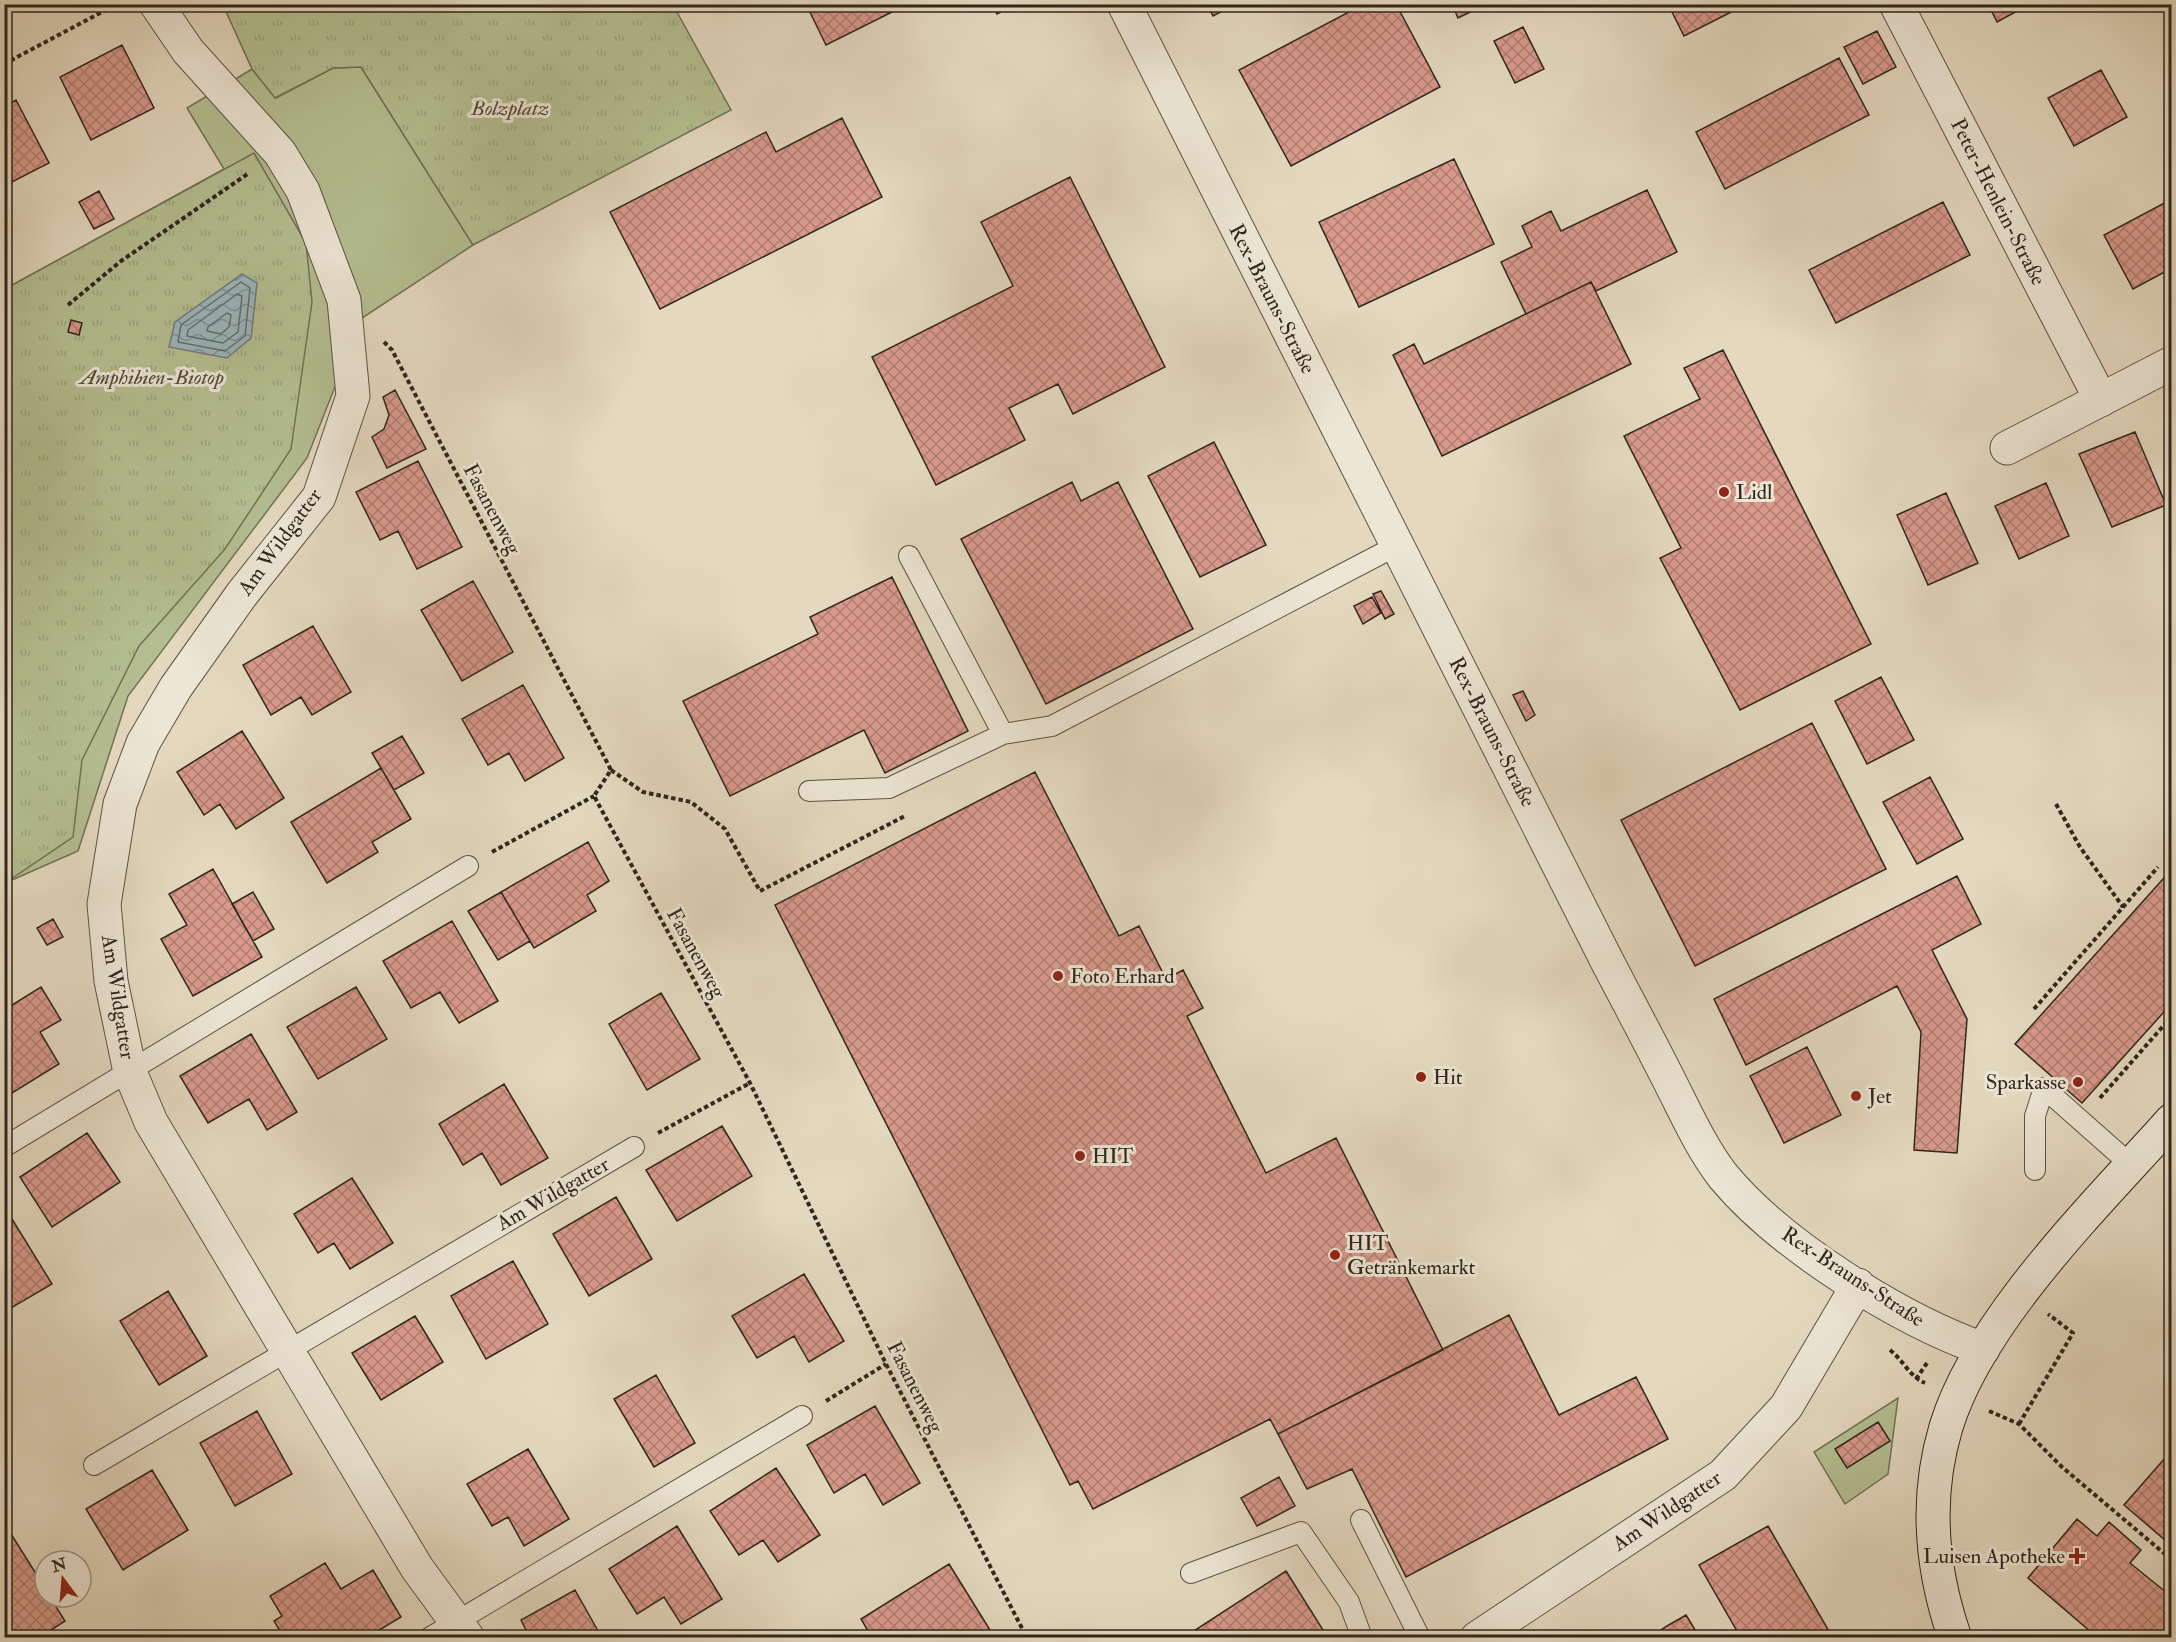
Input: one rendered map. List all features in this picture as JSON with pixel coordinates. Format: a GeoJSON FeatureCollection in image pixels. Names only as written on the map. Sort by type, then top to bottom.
{"type":"FeatureCollection","features":[{"type":"Feature","properties":{"kind":"street","name":"Am Wildgatter"},"geometry":{"type":"LineString","coordinates":[[156,4],[188,51],[280,153],[303,190],[344,300],[353,396],[319,497],[242,594],[176,687],[143,743],[120,804],[104,904],[111,981],[130,1072],[151,1122],[286,1352],[417,1568],[451,1632]]}},
{"type":"Feature","properties":{"kind":"street","name":"Rex-Brauns-Straße"},"geometry":{"type":"LineString","coordinates":[[1124,4],[1396,546],[1701,1141],[1722,1174],[1746,1201],[1800,1247],[1900,1312],[1946,1336],[1983,1349]]}},
{"type":"Feature","properties":{"kind":"street","name":"Peter-Henlein-Straße"},"geometry":{"type":"LineString","coordinates":[[1896,4],[2101,400]]}},
{"type":"Feature","properties":{"kind":"street"},"geometry":{"type":"LineString","coordinates":[[2007,448],[2172,363]]}},
{"type":"Feature","properties":{"kind":"street"},"geometry":{"type":"LineString","coordinates":[[1955,1638],[1935,1563],[1933,1520],[1938,1462],[1958,1397],[1983,1349],[2031,1281],[2172,1120]]}},
{"type":"Feature","properties":{"kind":"street","name":"Am Wildgatter"},"geometry":{"type":"LineString","coordinates":[[1477,1638],[1723,1475],[1786,1407],[1858,1285]]}},
{"type":"Feature","properties":{"kind":"lane"},"geometry":{"type":"LineString","coordinates":[[809,791],[889,788],[1003,734],[1052,726],[1396,546]]}},
{"type":"Feature","properties":{"kind":"lane"},"geometry":{"type":"LineString","coordinates":[[909,556],[1003,734]]}},
{"type":"Feature","properties":{"kind":"lane","name":"Am Wildgatter"},"geometry":{"type":"LineString","coordinates":[[4,1147],[468,866]]}},
{"type":"Feature","properties":{"kind":"lane"},"geometry":{"type":"LineString","coordinates":[[2035,1170],[2035,1116],[2044,1088],[2131,1165]]}},
{"type":"Feature","properties":{"kind":"lane","name":"Am Wildgatter"},"geometry":{"type":"LineString","coordinates":[[94,1465],[634,1147]]}},
{"type":"Feature","properties":{"kind":"lane","name":"Am Wildgatter"},"geometry":{"type":"LineString","coordinates":[[451,1632],[802,1416]]}},
{"type":"Feature","properties":{"kind":"lane"},"geometry":{"type":"LineString","coordinates":[[1361,1520],[1420,1638]]}},
{"type":"Feature","properties":{"kind":"lane"},"geometry":{"type":"LineString","coordinates":[[1191,1573],[1301,1532],[1349,1602],[1362,1638]]}},
{"type":"Feature","properties":{"kind":"path"},"geometry":{"type":"LineString","coordinates":[[4,64],[117,4]]}},
{"type":"Feature","properties":{"kind":"path"},"geometry":{"type":"LineString","coordinates":[[68,304],[121,261],[280,153]]}},
{"type":"Feature","properties":{"kind":"path","name":"Fasanenweg"},"geometry":{"type":"LineString","coordinates":[[344,300],[392,350],[611,770],[594,796],[750,1083],[886,1364],[1027,1638]]}},
{"type":"Feature","properties":{"kind":"path"},"geometry":{"type":"LineString","coordinates":[[468,866],[594,796]]}},
{"type":"Feature","properties":{"kind":"path"},"geometry":{"type":"LineString","coordinates":[[2056,804],[2080,847],[2123,907]]}},
{"type":"Feature","properties":{"kind":"path"},"geometry":{"type":"LineString","coordinates":[[2034,1009],[2158,867]]}},
{"type":"Feature","properties":{"kind":"path"},"geometry":{"type":"LineString","coordinates":[[2080,1121],[2172,1016]]}},
{"type":"Feature","properties":{"kind":"path"},"geometry":{"type":"LineString","coordinates":[[634,1147],[750,1083]]}},
{"type":"Feature","properties":{"kind":"path"},"geometry":{"type":"LineString","coordinates":[[2019,1424],[2073,1333]]}},
{"type":"Feature","properties":{"kind":"path"},"geometry":{"type":"LineString","coordinates":[[1885,1346],[1899,1357],[1916,1379],[2019,1424],[2062,1467],[2172,1560]]}},
{"type":"Feature","properties":{"kind":"path"},"geometry":{"type":"LineString","coordinates":[[802,1416],[886,1364]]}},
{"type":"Feature","properties":{"kind":"green space","name":"Bolzplatz"},"geometry":{"type":"Polygon","coordinates":[[[223,5],[673,5],[731,110],[473,245],[361,67],[333,68],[275,98],[252,69],[223,5]]]}},
{"type":"Feature","properties":{"kind":"green space","name":"Amphibien-Biotop"},"geometry":{"type":"Polygon","coordinates":[[[361,67],[473,245],[362,318],[307,458],[128,696],[78,851],[5,883],[5,289],[224,169],[187,108],[252,69],[276,98],[333,68],[361,67]]]}},
{"type":"Feature","properties":{"kind":"green space","name":"Amphibien-Biotop"},"geometry":{"type":"Polygon","coordinates":[[[254,153],[306,243],[312,302],[291,449],[225,549],[139,646],[82,760],[73,837],[5,883],[5,289],[254,153]]]}},
{"type":"Feature","properties":{"kind":"green space"},"geometry":{"type":"Polygon","coordinates":[[[1898,1398],[1888,1474],[1845,1504],[1814,1452],[1898,1398]]]}},
{"type":"Feature","properties":{"kind":"water"},"geometry":{"type":"Polygon","coordinates":[[[242,274],[257,283],[251,338],[227,358],[169,347],[175,322],[242,274]]]}},
{"type":"Feature","properties":{"kind":"building"},"geometry":{"type":"Polygon","coordinates":[[[806,4],[908,4],[826,45],[806,4]]]}},
{"type":"Feature","properties":{"kind":"building"},"geometry":{"type":"Polygon","coordinates":[[[992,4],[1016,4],[997,14],[992,4]]]}},
{"type":"Feature","properties":{"kind":"building"},"geometry":{"type":"Polygon","coordinates":[[[1207,4],[1236,4],[1213,16],[1207,4]]]}},
{"type":"Feature","properties":{"kind":"building"},"geometry":{"type":"Polygon","coordinates":[[[1364,4],[1396,4],[1440,87],[1291,166],[1239,70],[1364,4]]]}},
{"type":"Feature","properties":{"kind":"building"},"geometry":{"type":"Polygon","coordinates":[[[1452,4],[1487,4],[1458,18],[1452,4]]]}},
{"type":"Feature","properties":{"kind":"building"},"geometry":{"type":"Polygon","coordinates":[[[1668,4],[1747,4],[1684,36],[1668,4]]]}},
{"type":"Feature","properties":{"kind":"building"},"geometry":{"type":"Polygon","coordinates":[[[1988,4],[2030,4],[1997,22],[1988,4]]]}},
{"type":"Feature","properties":{"kind":"building"},"geometry":{"type":"Polygon","coordinates":[[[1523,27],[1544,69],[1515,83],[1494,41],[1523,27]]]}},
{"type":"Feature","properties":{"kind":"building"},"geometry":{"type":"Polygon","coordinates":[[[1877,31],[1896,67],[1863,84],[1844,47],[1877,31]]]}},
{"type":"Feature","properties":{"kind":"building"},"geometry":{"type":"Polygon","coordinates":[[[122,45],[154,108],[91,140],[60,77],[122,45]]]}},
{"type":"Feature","properties":{"kind":"building"},"geometry":{"type":"Polygon","coordinates":[[[1839,58],[1869,115],[1725,189],[1696,132],[1839,58]]]}},
{"type":"Feature","properties":{"kind":"building"},"geometry":{"type":"Polygon","coordinates":[[[2101,70],[2127,117],[2074,146],[2048,98],[2101,70]]]}},
{"type":"Feature","properties":{"kind":"building"},"geometry":{"type":"Polygon","coordinates":[[[16,100],[49,163],[4,186],[4,107],[16,100]]]}},
{"type":"Feature","properties":{"kind":"building"},"geometry":{"type":"Polygon","coordinates":[[[842,118],[882,197],[660,309],[610,212],[766,132],[776,152],[842,118]]]}},
{"type":"Feature","properties":{"kind":"building"},"geometry":{"type":"Polygon","coordinates":[[[1454,159],[1494,244],[1359,307],[1319,222],[1454,159]]]}},
{"type":"Feature","properties":{"kind":"building"},"geometry":{"type":"Polygon","coordinates":[[[1070,177],[1165,367],[1073,414],[1058,384],[1009,408],[1025,440],[936,485],[872,357],[1013,286],[981,222],[1070,177]]]}},
{"type":"Feature","properties":{"kind":"building"},"geometry":{"type":"Polygon","coordinates":[[[1647,190],[1677,252],[1596,291],[1591,282],[1526,314],[1501,262],[1532,247],[1522,226],[1551,211],[1561,231],[1647,190]]]}},
{"type":"Feature","properties":{"kind":"building"},"geometry":{"type":"Polygon","coordinates":[[[99,191],[114,219],[94,229],[79,202],[99,191]]]}},
{"type":"Feature","properties":{"kind":"building"},"geometry":{"type":"Polygon","coordinates":[[[2172,199],[2172,268],[2133,289],[2104,235],[2172,199]]]}},
{"type":"Feature","properties":{"kind":"building"},"geometry":{"type":"Polygon","coordinates":[[[1943,202],[1970,255],[1836,323],[1809,270],[1943,202]]]}},
{"type":"Feature","properties":{"kind":"building"},"geometry":{"type":"Polygon","coordinates":[[[1591,282],[1631,364],[1442,456],[1393,355],[1414,344],[1424,364],[1591,282]]]}},
{"type":"Feature","properties":{"kind":"building"},"geometry":{"type":"Polygon","coordinates":[[[71,320],[82,323],[79,335],[68,332],[71,320]]]}},
{"type":"Feature","properties":{"kind":"building","name":"Lidl"},"geometry":{"type":"Polygon","coordinates":[[[1723,350],[1871,644],[1740,710],[1660,558],[1681,548],[1624,436],[1700,399],[1684,368],[1723,350]]]}},
{"type":"Feature","properties":{"kind":"building"},"geometry":{"type":"Polygon","coordinates":[[[395,390],[426,449],[387,468],[372,437],[384,429],[389,415],[383,397],[395,390]]]}},
{"type":"Feature","properties":{"kind":"building"},"geometry":{"type":"Polygon","coordinates":[[[2135,432],[2166,505],[2112,527],[2079,454],[2135,432]]]}},
{"type":"Feature","properties":{"kind":"building"},"geometry":{"type":"Polygon","coordinates":[[[1214,442],[1266,545],[1200,577],[1148,476],[1214,442]]]}},
{"type":"Feature","properties":{"kind":"building"},"geometry":{"type":"Polygon","coordinates":[[[418,461],[462,547],[417,569],[398,531],[380,540],[356,492],[418,461]]]}},
{"type":"Feature","properties":{"kind":"building"},"geometry":{"type":"Polygon","coordinates":[[[1072,482],[1081,501],[1118,482],[1193,629],[1046,704],[961,539],[1072,482]]]}},
{"type":"Feature","properties":{"kind":"building"},"geometry":{"type":"Polygon","coordinates":[[[2046,483],[2069,536],[2019,559],[1995,506],[2046,483]]]}},
{"type":"Feature","properties":{"kind":"building"},"geometry":{"type":"Polygon","coordinates":[[[1946,493],[1978,563],[1928,585],[1897,515],[1946,493]]]}},
{"type":"Feature","properties":{"kind":"building"},"geometry":{"type":"Polygon","coordinates":[[[892,577],[968,731],[885,773],[864,730],[730,796],[683,701],[818,634],[810,617],[892,577]]]}},
{"type":"Feature","properties":{"kind":"building"},"geometry":{"type":"Polygon","coordinates":[[[473,581],[513,652],[462,681],[421,610],[473,581]]]}},
{"type":"Feature","properties":{"kind":"building"},"geometry":{"type":"Polygon","coordinates":[[[1381,591],[1394,614],[1385,619],[1373,594],[1381,591]]]}},
{"type":"Feature","properties":{"kind":"building"},"geometry":{"type":"Polygon","coordinates":[[[1372,597],[1381,613],[1363,624],[1354,606],[1372,597]]]}},
{"type":"Feature","properties":{"kind":"building"},"geometry":{"type":"Polygon","coordinates":[[[313,626],[351,692],[312,715],[301,697],[271,715],[243,665],[313,626]]]}},
{"type":"Feature","properties":{"kind":"building"},"geometry":{"type":"Polygon","coordinates":[[[1881,677],[1914,740],[1867,764],[1835,701],[1881,677]]]}},
{"type":"Feature","properties":{"kind":"building"},"geometry":{"type":"Polygon","coordinates":[[[523,685],[564,758],[525,781],[509,753],[488,765],[462,719],[523,685]]]}},
{"type":"Feature","properties":{"kind":"building"},"geometry":{"type":"Polygon","coordinates":[[[1523,691],[1535,715],[1526,721],[1513,695],[1523,691]]]}},
{"type":"Feature","properties":{"kind":"building"},"geometry":{"type":"Polygon","coordinates":[[[1812,723],[1886,869],[1695,966],[1621,820],[1812,723]]]}},
{"type":"Feature","properties":{"kind":"building"},"geometry":{"type":"Polygon","coordinates":[[[242,731],[284,798],[236,829],[220,804],[204,815],[177,772],[242,731]]]}},
{"type":"Feature","properties":{"kind":"building"},"geometry":{"type":"Polygon","coordinates":[[[402,736],[424,773],[394,790],[372,753],[402,736]]]}},
{"type":"Feature","properties":{"kind":"building"},"geometry":{"type":"Polygon","coordinates":[[[381,768],[411,819],[372,842],[378,852],[327,883],[291,822],[381,768]]]}},
{"type":"Feature","properties":{"kind":"building","name":"HIT"},"geometry":{"type":"Polygon","coordinates":[[[1035,772],[1119,936],[1139,926],[1166,979],[1183,970],[1203,1008],[1187,1016],[1266,1173],[1336,1138],[1443,1350],[1278,1434],[1270,1419],[1093,1509],[1078,1481],[1070,1485],[775,905],[1035,772]]]}},
{"type":"Feature","properties":{"kind":"building"},"geometry":{"type":"Polygon","coordinates":[[[1930,777],[1963,839],[1917,864],[1883,802],[1930,777]]]}},
{"type":"Feature","properties":{"kind":"building"},"geometry":{"type":"Polygon","coordinates":[[[588,842],[609,881],[587,895],[596,911],[534,948],[501,892],[588,842]]]}},
{"type":"Feature","properties":{"kind":"building"},"geometry":{"type":"Polygon","coordinates":[[[213,869],[262,957],[193,996],[161,939],[187,925],[169,894],[213,869]]]}},
{"type":"Feature","properties":{"kind":"building"},"geometry":{"type":"Polygon","coordinates":[[[2172,869],[2172,1003],[2082,1103],[2015,1044],[2172,869]]]}},
{"type":"Feature","properties":{"kind":"building"},"geometry":{"type":"Polygon","coordinates":[[[1957,876],[1981,924],[1932,950],[1967,1019],[1957,1153],[1914,1150],[1921,1032],[1897,986],[1746,1065],[1714,999],[1957,876]]]}},
{"type":"Feature","properties":{"kind":"building"},"geometry":{"type":"Polygon","coordinates":[[[253,892],[274,929],[253,941],[232,904],[253,892]]]}},
{"type":"Feature","properties":{"kind":"building"},"geometry":{"type":"Polygon","coordinates":[[[501,892],[530,941],[498,960],[468,911],[501,892]]]}},
{"type":"Feature","properties":{"kind":"building"},"geometry":{"type":"Polygon","coordinates":[[[53,919],[63,937],[47,945],[37,928],[53,919]]]}},
{"type":"Feature","properties":{"kind":"building"},"geometry":{"type":"Polygon","coordinates":[[[452,921],[498,1001],[459,1023],[440,992],[411,1008],[383,961],[452,921]]]}},
{"type":"Feature","properties":{"kind":"building"},"geometry":{"type":"Polygon","coordinates":[[[41,987],[61,1020],[40,1032],[59,1064],[4,1098],[4,1010],[41,987]]]}},
{"type":"Feature","properties":{"kind":"building"},"geometry":{"type":"Polygon","coordinates":[[[356,987],[387,1039],[318,1079],[287,1027],[356,987]]]}},
{"type":"Feature","properties":{"kind":"building"},"geometry":{"type":"Polygon","coordinates":[[[661,993],[700,1059],[647,1090],[609,1024],[661,993]]]}},
{"type":"Feature","properties":{"kind":"building"},"geometry":{"type":"Polygon","coordinates":[[[251,1034],[297,1112],[267,1130],[249,1099],[208,1123],[180,1076],[251,1034]]]}},
{"type":"Feature","properties":{"kind":"building"},"geometry":{"type":"Polygon","coordinates":[[[1807,1047],[1841,1115],[1784,1143],[1750,1076],[1807,1047]]]}},
{"type":"Feature","properties":{"kind":"building"},"geometry":{"type":"Polygon","coordinates":[[[504,1084],[548,1158],[501,1185],[482,1153],[463,1165],[439,1124],[504,1084]]]}},
{"type":"Feature","properties":{"kind":"building"},"geometry":{"type":"Polygon","coordinates":[[[722,1126],[752,1176],[677,1221],[646,1170],[722,1126]]]}},
{"type":"Feature","properties":{"kind":"building"},"geometry":{"type":"Polygon","coordinates":[[[87,1133],[120,1182],[52,1227],[20,1177],[87,1133]]]}},
{"type":"Feature","properties":{"kind":"building"},"geometry":{"type":"Polygon","coordinates":[[[352,1178],[393,1243],[350,1269],[334,1243],[318,1253],[294,1214],[352,1178]]]}},
{"type":"Feature","properties":{"kind":"building"},"geometry":{"type":"Polygon","coordinates":[[[616,1197],[652,1259],[589,1296],[553,1234],[616,1197]]]}},
{"type":"Feature","properties":{"kind":"building"},"geometry":{"type":"Polygon","coordinates":[[[4,1206],[52,1284],[4,1312],[4,1206]]]}},
{"type":"Feature","properties":{"kind":"building"},"geometry":{"type":"Polygon","coordinates":[[[513,1261],[548,1324],[486,1359],[451,1296],[513,1261]]]}},
{"type":"Feature","properties":{"kind":"building"},"geometry":{"type":"Polygon","coordinates":[[[804,1274],[844,1341],[809,1362],[794,1336],[757,1358],[732,1316],[804,1274]]]}},
{"type":"Feature","properties":{"kind":"building"},"geometry":{"type":"Polygon","coordinates":[[[168,1291],[207,1356],[159,1385],[120,1321],[168,1291]]]}},
{"type":"Feature","properties":{"kind":"building"},"geometry":{"type":"Polygon","coordinates":[[[1509,1315],[1559,1415],[1636,1377],[1668,1439],[1406,1577],[1352,1469],[1307,1489],[1278,1434],[1509,1315]]]}},
{"type":"Feature","properties":{"kind":"building"},"geometry":{"type":"Polygon","coordinates":[[[415,1316],[443,1362],[381,1400],[352,1353],[415,1316]]]}},
{"type":"Feature","properties":{"kind":"building"},"geometry":{"type":"Polygon","coordinates":[[[656,1375],[695,1443],[654,1467],[614,1399],[656,1375]]]}},
{"type":"Feature","properties":{"kind":"building"},"geometry":{"type":"Polygon","coordinates":[[[875,1406],[920,1483],[883,1505],[865,1474],[834,1493],[807,1445],[875,1406]]]}},
{"type":"Feature","properties":{"kind":"building"},"geometry":{"type":"Polygon","coordinates":[[[257,1411],[292,1474],[235,1506],[200,1443],[257,1411]]]}},
{"type":"Feature","properties":{"kind":"building"},"geometry":{"type":"Polygon","coordinates":[[[1878,1422],[1890,1441],[1847,1468],[1835,1449],[1878,1422]]]}},
{"type":"Feature","properties":{"kind":"building"},"geometry":{"type":"Polygon","coordinates":[[[528,1449],[569,1519],[524,1546],[508,1517],[492,1526],[467,1484],[528,1449]]]}},
{"type":"Feature","properties":{"kind":"building"},"geometry":{"type":"Polygon","coordinates":[[[2172,1450],[2172,1546],[2124,1505],[2172,1450]]]}},
{"type":"Feature","properties":{"kind":"building"},"geometry":{"type":"Polygon","coordinates":[[[776,1468],[820,1535],[778,1562],[763,1540],[739,1555],[710,1511],[776,1468]]]}},
{"type":"Feature","properties":{"kind":"building"},"geometry":{"type":"Polygon","coordinates":[[[152,1470],[188,1530],[123,1570],[86,1509],[152,1470]]]}},
{"type":"Feature","properties":{"kind":"building"},"geometry":{"type":"Polygon","coordinates":[[[1279,1477],[1295,1506],[1257,1526],[1241,1498],[1279,1477]]]}},
{"type":"Feature","properties":{"kind":"building"},"geometry":{"type":"Polygon","coordinates":[[[2077,1519],[2097,1536],[2109,1522],[2141,1550],[2130,1563],[2172,1597],[2172,1638],[2098,1638],[2028,1578],[2077,1519]]]}},
{"type":"Feature","properties":{"kind":"building"},"geometry":{"type":"Polygon","coordinates":[[[677,1526],[722,1599],[681,1624],[664,1597],[637,1614],[609,1569],[677,1526]]]}},
{"type":"Feature","properties":{"kind":"building"},"geometry":{"type":"Polygon","coordinates":[[[1768,1526],[1833,1638],[1741,1638],[1699,1565],[1768,1526]]]}},
{"type":"Feature","properties":{"kind":"building"},"geometry":{"type":"Polygon","coordinates":[[[11,1534],[33,1569],[33,1609],[58,1609],[65,1621],[39,1638],[4,1638],[4,1538],[11,1534]]]}},
{"type":"Feature","properties":{"kind":"building"},"geometry":{"type":"Polygon","coordinates":[[[325,1563],[341,1589],[373,1570],[401,1617],[366,1638],[284,1638],[274,1621],[282,1616],[270,1596],[325,1563]]]}},
{"type":"Feature","properties":{"kind":"building"},"geometry":{"type":"Polygon","coordinates":[[[949,1564],[995,1638],[872,1638],[861,1619],[949,1564]]]}},
{"type":"Feature","properties":{"kind":"building"},"geometry":{"type":"Polygon","coordinates":[[[1286,1571],[1328,1638],[1183,1638],[1286,1571]]]}},
{"type":"Feature","properties":{"kind":"building"},"geometry":{"type":"Polygon","coordinates":[[[575,1590],[602,1638],[530,1638],[521,1620],[575,1590]]]}},
{"type":"Feature","properties":{"kind":"building"},"geometry":{"type":"Polygon","coordinates":[[[1686,1615],[1700,1638],[1649,1638],[1667,1626],[1686,1615]]]}},
{"type":"Feature","properties":{"kind":"place","name":"Lidl"},"geometry":{"type":"Point","coordinates":[1724,492]}},
{"type":"Feature","properties":{"kind":"place","name":"Foto Erhard"},"geometry":{"type":"Point","coordinates":[1058,976]}},
{"type":"Feature","properties":{"kind":"place","name":"Hit"},"geometry":{"type":"Point","coordinates":[1421,1077]}},
{"type":"Feature","properties":{"kind":"place","name":"Sparkasse"},"geometry":{"type":"Point","coordinates":[2078,1082]}},
{"type":"Feature","properties":{"kind":"place","name":"Jet"},"geometry":{"type":"Point","coordinates":[1856,1096]}},
{"type":"Feature","properties":{"kind":"place","name":"HIT"},"geometry":{"type":"Point","coordinates":[1080,1156]}},
{"type":"Feature","properties":{"kind":"place","name":"HIT Getränkemarkt"},"geometry":{"type":"Point","coordinates":[1335,1255]}},
{"type":"Feature","properties":{"kind":"place","name":"Luisen Apotheke"},"geometry":{"type":"Point","coordinates":[2077,1556]}}]}
